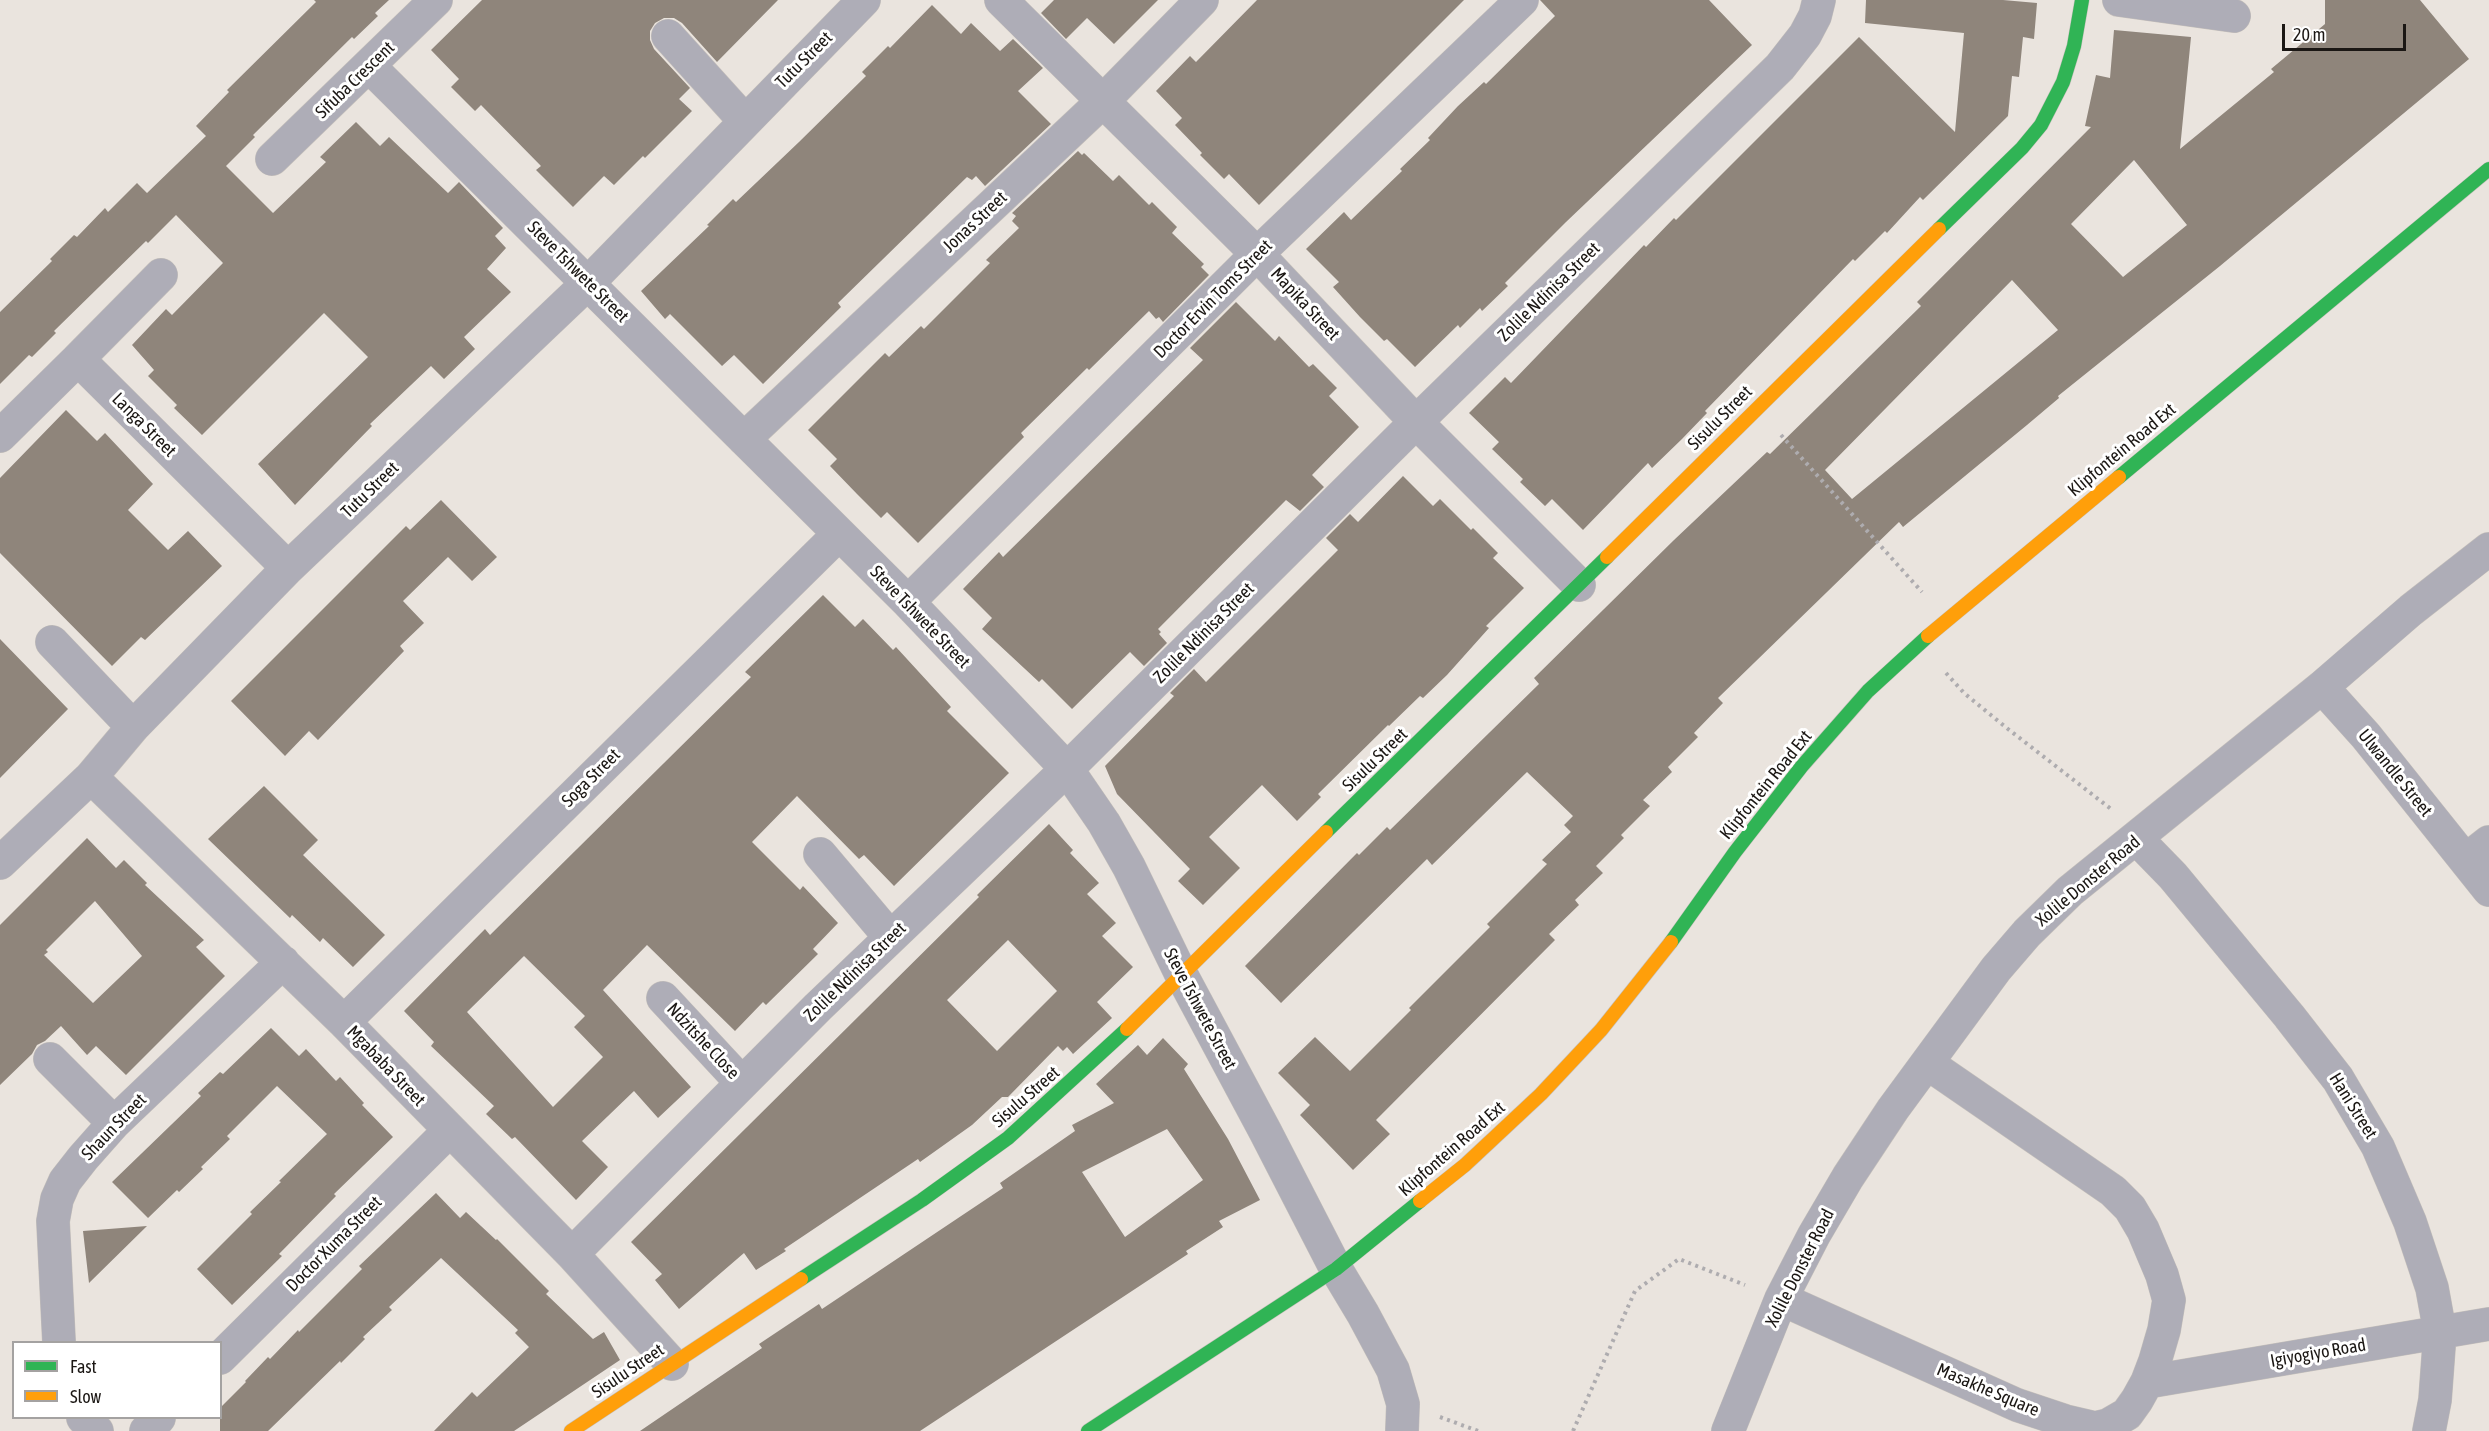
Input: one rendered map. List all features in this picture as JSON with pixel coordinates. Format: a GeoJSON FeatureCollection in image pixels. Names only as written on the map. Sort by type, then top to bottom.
{"type":"FeatureCollection","features":[{"type":"Feature","properties":{"kind":"street","name":"Sifuba Crescent"},"geometry":{"type":"LineString","coordinates":[[272,159],[436,0]]}},
{"type":"Feature","properties":{"kind":"street","name":"Tutu Street"},"geometry":{"type":"LineString","coordinates":[[0,863],[91,777],[132,727],[288,568],[589,282],[744,120],[864,0]]}},
{"type":"Feature","properties":{"kind":"street","name":"Mapika Street"},"geometry":{"type":"LineString","coordinates":[[1001,0],[1257,254],[1416,422],[1579,585]]}},
{"type":"Feature","properties":{"kind":"street","name":"Jonas Street"},"geometry":{"type":"LineString","coordinates":[[744,439],[1103,101],[1202,0]]}},
{"type":"Feature","properties":{"kind":"street","name":"Doctor Ervin Toms Street"},"geometry":{"type":"LineString","coordinates":[[908,602],[1257,254],[1522,0]]}},
{"type":"Feature","properties":{"kind":"street","name":"Zolile Ndinisa Street"},"geometry":{"type":"LineString","coordinates":[[572,1254],[890,937],[1067,769],[1416,422],[1780,67],[1805,35],[1815,16],[1819,0]]}},
{"type":"Feature","properties":{"kind":"street","name":"Sisulu Street"},"geometry":{"type":"LineString","coordinates":[[571,1431],[922,1200],[1008,1138],[1111,1045],[2022,148],[2041,124],[2063,82],[2074,46],[2082,0]]}},
{"type":"Feature","properties":{"kind":"street"},"geometry":{"type":"LineString","coordinates":[[2119,0],[2234,16]]}},
{"type":"Feature","properties":{"kind":"street"},"geometry":{"type":"LineString","coordinates":[[669,36],[744,120]]}},
{"type":"Feature","properties":{"kind":"street","name":"Steve Tshwete Street"},"geometry":{"type":"LineString","coordinates":[[369,66],[589,282],[908,602],[1067,769],[1104,823],[1129,867],[1181,974],[1265,1131],[1335,1269],[1363,1314],[1393,1370],[1403,1404],[1402,1431]]}},
{"type":"Feature","properties":{"kind":"street","name":"Klipfontein Road Ext"},"geometry":{"type":"LineString","coordinates":[[1089,1431],[1335,1269],[1465,1165],[1541,1094],[1601,1030],[1661,956],[1735,852],[1802,766],[1868,691],[1947,619],[2489,170]]}},
{"type":"Feature","properties":{"kind":"street"},"geometry":{"type":"LineString","coordinates":[[0,436],[161,275]]}},
{"type":"Feature","properties":{"kind":"street","name":"Langa Street"},"geometry":{"type":"LineString","coordinates":[[78,359],[288,568]]}},
{"type":"Feature","properties":{"kind":"street","name":"Soga Street"},"geometry":{"type":"LineString","coordinates":[[344,1022],[839,534]]}},
{"type":"Feature","properties":{"kind":"street","name":"Xolile Donster Road"},"geometry":{"type":"LineString","coordinates":[[1728,1431],[1781,1299],[1814,1235],[1848,1177],[1927,1062],[1996,969],[2027,933],[2070,891],[2137,839],[2322,687],[2411,610],[2489,549]]}},
{"type":"Feature","properties":{"kind":"street"},"geometry":{"type":"LineString","coordinates":[[52,642],[132,727]]}},
{"type":"Feature","properties":{"kind":"street","name":"Ulwandle Street"},"geometry":{"type":"LineString","coordinates":[[2322,687],[2477,851],[2489,890]]}},
{"type":"Feature","properties":{"kind":"street","name":"Mgababa Street"},"geometry":{"type":"LineString","coordinates":[[91,777],[344,1022],[572,1254],[672,1364]]}},
{"type":"Feature","properties":{"kind":"street","name":"Hani Street"},"geometry":{"type":"LineString","coordinates":[[2137,839],[2174,876],[2338,1078],[2378,1147],[2410,1222],[2432,1288],[2440,1332],[2435,1400],[2429,1431]]}},
{"type":"Feature","properties":{"kind":"street"},"geometry":{"type":"LineString","coordinates":[[820,854],[890,937]]}},
{"type":"Feature","properties":{"kind":"street","name":"Shaun Street"},"geometry":{"type":"LineString","coordinates":[[59,1341],[53,1221],[57,1198],[65,1181],[82,1158],[114,1124],[283,962]]}},
{"type":"Feature","properties":{"kind":"street","name":"Ndzitshe Close"},"geometry":{"type":"LineString","coordinates":[[663,998],[742,1083]]}},
{"type":"Feature","properties":{"kind":"street"},"geometry":{"type":"LineString","coordinates":[[50,1059],[114,1124]]}},
{"type":"Feature","properties":{"kind":"street","name":"Masakhe Square"},"geometry":{"type":"LineString","coordinates":[[1781,1299],[2017,1405],[2095,1428],[2108,1425],[2127,1414],[2147,1382],[2164,1330],[2169,1300],[2162,1275],[2143,1230],[2130,1208],[2113,1191],[1927,1062]]}},
{"type":"Feature","properties":{"kind":"street","name":"Doctor Xuma Street"},"geometry":{"type":"LineString","coordinates":[[222,1356],[449,1131]]}},
{"type":"Feature","properties":{"kind":"street","name":"Igiyogiyo Road"},"geometry":{"type":"LineString","coordinates":[[2147,1382],[2489,1324]]}},
{"type":"Feature","properties":{"kind":"street"},"geometry":{"type":"LineString","coordinates":[[84,1419],[97,1431]]}},
{"type":"Feature","properties":{"kind":"street"},"geometry":{"type":"LineString","coordinates":[[146,1431],[158,1419]]}},
{"type":"Feature","properties":{"kind":"path"},"geometry":{"type":"LineString","coordinates":[[1756,408],[1947,619]]}},
{"type":"Feature","properties":{"kind":"path"},"geometry":{"type":"LineString","coordinates":[[1919,645],[1964,693],[2106,802],[2137,839]]}},
{"type":"Feature","properties":{"kind":"path"},"geometry":{"type":"LineString","coordinates":[[1573,1431],[1635,1291],[1679,1259],[1781,1299]]}},
{"type":"Feature","properties":{"kind":"building"},"geometry":{"type":"Polygon","coordinates":[[[314,0],[389,0],[375,13],[378,16],[354,39],[352,37],[253,135],[255,137],[226,166],[273,213],[326,162],[320,157],[356,122],[380,146],[389,137],[448,193],[459,182],[503,228],[495,236],[506,248],[487,269],[511,292],[464,337],[475,349],[444,379],[431,366],[370,424],[372,426],[295,505],[258,464],[368,357],[324,313],[202,435],[174,408],[177,405],[148,376],[154,370],[132,345],[166,309],[172,315],[223,263],[176,215],[148,243],[146,241],[54,331],[56,333],[32,357],[29,355],[0,384],[0,312],[52,261],[50,259],[74,235],[77,237],[105,208],[108,212],[137,183],[147,193],[206,136],[196,126],[229,92],[227,90],[316,2],[314,0]]]}},
{"type":"Feature","properties":{"kind":"building"},"geometry":{"type":"Polygon","coordinates":[[[482,0],[778,0],[717,62],[682,23],[674,18],[664,18],[655,23],[650,31],[650,40],[654,49],[690,88],[679,99],[692,111],[614,185],[604,176],[573,207],[536,170],[541,166],[481,105],[475,111],[451,87],[459,79],[431,50],[482,0]]]}},
{"type":"Feature","properties":{"kind":"building"},"geometry":{"type":"Polygon","coordinates":[[[1054,0],[1158,0],[1114,44],[1087,18],[1066,39],[1041,13],[1054,0]]]}},
{"type":"Feature","properties":{"kind":"building"},"geometry":{"type":"Polygon","coordinates":[[[1257,0],[1464,0],[1259,205],[1229,174],[1224,179],[1200,155],[1202,153],[1175,125],[1182,118],[1156,91],[1190,56],[1196,62],[1257,0]]]}},
{"type":"Feature","properties":{"kind":"building"},"geometry":{"type":"Polygon","coordinates":[[[1540,0],[1709,0],[1752,45],[1566,222],[1505,283],[1508,286],[1482,311],[1480,308],[1460,328],[1458,325],[1415,367],[1387,339],[1384,341],[1360,317],[1333,287],[1339,282],[1306,249],[1344,212],[1351,220],[1402,171],[1400,169],[1430,140],[1428,138],[1458,106],[1484,82],[1486,84],[1555,16],[1540,0]]]}},
{"type":"Feature","properties":{"kind":"building"},"geometry":{"type":"Polygon","coordinates":[[[1866,0],[2003,0],[2037,3],[2034,39],[2023,37],[2019,77],[2012,76],[2008,116],[1923,200],[1920,197],[1887,233],[1885,231],[1855,261],[1853,259],[1705,411],[1707,413],[1682,439],[1652,468],[1648,463],[1583,530],[1552,499],[1545,506],[1520,482],[1523,479],[1492,449],[1499,442],[1469,413],[1505,377],[1511,383],[1644,245],[1646,247],[1674,218],[1676,220],[1859,37],[1955,132],[1964,33],[1865,23],[1866,0]]]}},
{"type":"Feature","properties":{"kind":"building"},"geometry":{"type":"Polygon","coordinates":[[[2325,0],[2420,0],[2469,59],[2220,266],[2058,396],[2059,398],[1903,527],[1899,522],[1718,698],[1723,703],[1694,733],[1698,737],[1668,767],[1672,772],[1643,800],[1650,806],[1621,835],[1624,838],[1596,866],[1603,873],[1575,900],[1579,905],[1549,934],[1555,940],[1376,1120],[1390,1134],[1353,1170],[1300,1115],[1310,1105],[1278,1073],[1315,1037],[1350,1071],[1490,927],[1487,924],[1547,864],[1542,860],[1571,832],[1564,825],[1573,816],[1527,772],[1432,865],[1427,859],[1281,1003],[1245,966],[1357,853],[1359,855],[1387,827],[1390,830],[1539,684],[1534,678],[1674,540],[1767,452],[1770,454],[1921,306],[1917,302],[2091,127],[2085,126],[2096,75],[2110,78],[2114,30],[2191,37],[2180,149],[2274,72],[2271,69],[2325,24],[2325,0]],[[2134,160],[2071,224],[2123,277],[2187,225],[2134,160]],[[2012,280],[1825,470],[1852,499],[2058,330],[2012,280]]]}},
{"type":"Feature","properties":{"kind":"building"},"geometry":{"type":"Polygon","coordinates":[[[932,5],[961,34],[971,23],[1000,51],[1013,39],[1043,68],[1018,91],[1051,124],[985,186],[976,176],[972,180],[967,177],[838,303],[841,307],[763,384],[734,355],[722,366],[670,314],[665,319],[641,291],[709,226],[707,225],[733,199],[736,202],[799,142],[866,76],[862,72],[888,46],[890,48],[932,5]]]}},
{"type":"Feature","properties":{"kind":"building"},"geometry":{"type":"Polygon","coordinates":[[[1078,151],[1082,155],[1084,153],[1113,181],[1119,175],[1149,205],[1152,202],[1177,227],[1172,233],[1204,264],[1201,267],[1209,275],[1163,322],[1159,317],[1156,319],[1149,311],[1089,370],[1087,368],[1021,433],[1024,437],[918,543],[887,512],[881,518],[857,494],[830,466],[837,459],[808,430],[885,353],[889,357],[921,326],[924,329],[990,263],[986,260],[1019,228],[1012,221],[1016,216],[1012,213],[1078,151]]]}},
{"type":"Feature","properties":{"kind":"building"},"geometry":{"type":"Polygon","coordinates":[[[1236,302],[1275,341],[1279,336],[1309,367],[1313,364],[1337,388],[1329,396],[1359,427],[1312,475],[1324,487],[1300,511],[1286,500],[1158,629],[1161,632],[1159,634],[1167,643],[1144,666],[1130,652],[1072,709],[1042,679],[1039,682],[982,629],[992,618],[963,589],[999,552],[1003,557],[1203,360],[1190,348],[1236,302]]]}},
{"type":"Feature","properties":{"kind":"building"},"geometry":{"type":"Polygon","coordinates":[[[66,410],[97,441],[105,433],[153,484],[128,510],[168,550],[188,531],[222,566],[145,640],[141,637],[112,666],[0,553],[0,478],[66,410]]]}},
{"type":"Feature","properties":{"kind":"building"},"geometry":{"type":"Polygon","coordinates":[[[1403,476],[1433,506],[1440,499],[1471,530],[1473,528],[1498,553],[1493,558],[1524,588],[1486,626],[1489,628],[1447,675],[1423,698],[1420,696],[1388,725],[1318,794],[1321,797],[1297,821],[1262,785],[1209,837],[1240,868],[1203,905],[1178,881],[1190,869],[1117,794],[1105,766],[1174,696],[1170,693],[1194,669],[1206,682],[1338,550],[1326,538],[1350,514],[1358,522],[1403,476]]]}},
{"type":"Feature","properties":{"kind":"building"},"geometry":{"type":"Polygon","coordinates":[[[441,500],[497,557],[472,581],[448,557],[403,601],[424,623],[400,646],[404,651],[318,740],[309,731],[285,756],[231,701],[406,526],[410,530],[441,500]]]}},
{"type":"Feature","properties":{"kind":"building"},"geometry":{"type":"Polygon","coordinates":[[[823,595],[855,627],[863,619],[893,650],[896,647],[951,707],[947,711],[1009,773],[894,886],[864,855],[859,859],[797,796],[752,842],[800,890],[803,886],[838,923],[813,949],[818,954],[766,1005],[763,1002],[735,1031],[647,945],[603,990],[691,1087],[658,1118],[634,1091],[582,1141],[608,1167],[576,1200],[515,1137],[512,1139],[486,1114],[494,1106],[431,1046],[434,1042],[404,1011],[485,929],[490,935],[751,677],[745,672],[823,595]],[[524,956],[467,1012],[553,1107],[603,1057],[574,1027],[585,1016],[524,956]]]}},
{"type":"Feature","properties":{"kind":"building"},"geometry":{"type":"Polygon","coordinates":[[[0,639],[68,709],[0,778],[0,639]]]}},
{"type":"Feature","properties":{"kind":"building"},"geometry":{"type":"Polygon","coordinates":[[[264,786],[318,840],[303,855],[385,935],[353,967],[323,938],[320,942],[292,915],[290,918],[208,839],[264,786]]]}},
{"type":"Feature","properties":{"kind":"building"},"geometry":{"type":"Polygon","coordinates":[[[1049,824],[1073,850],[1070,853],[1099,883],[1087,894],[1116,923],[1102,936],[1133,967],[1097,1002],[1112,1018],[1073,1054],[1067,1047],[1063,1051],[1058,1046],[1008,1097],[1002,1097],[972,1125],[920,1162],[918,1159],[756,1270],[744,1253],[679,1309],[655,1280],[662,1274],[631,1242],[979,897],[977,895],[1049,824]],[[1008,940],[947,1000],[997,1051],[1057,991],[1008,940]]]}},
{"type":"Feature","properties":{"kind":"building"},"geometry":{"type":"Polygon","coordinates":[[[87,838],[116,868],[124,860],[147,883],[145,885],[204,940],[196,947],[225,976],[126,1075],[96,1046],[87,1055],[61,1026],[45,1041],[37,1045],[32,1054],[0,1085],[0,925],[87,838]],[[95,901],[46,950],[48,952],[44,955],[93,1003],[142,956],[95,901]]]}},
{"type":"Feature","properties":{"kind":"building"},"geometry":{"type":"Polygon","coordinates":[[[271,1028],[299,1056],[306,1049],[336,1081],[340,1077],[364,1103],[362,1105],[393,1137],[334,1194],[336,1196],[279,1254],[282,1256],[232,1305],[197,1269],[252,1214],[250,1212],[281,1182],[279,1181],[327,1134],[277,1086],[227,1136],[230,1139],[201,1167],[203,1169],[148,1218],[112,1182],[201,1096],[198,1093],[220,1072],[223,1074],[271,1028]]]}},
{"type":"Feature","properties":{"kind":"building"},"geometry":{"type":"Polygon","coordinates":[[[1163,1038],[1188,1064],[1184,1069],[1228,1139],[1260,1200],[1219,1221],[1223,1227],[1186,1251],[1188,1254],[920,1431],[640,1431],[762,1348],[759,1344],[819,1304],[822,1309],[1003,1188],[1000,1183],[1075,1131],[1072,1125],[1114,1103],[1096,1084],[1138,1045],[1147,1055],[1163,1038]],[[1167,1129],[1082,1172],[1125,1237],[1203,1180],[1167,1129]]]}},
{"type":"Feature","properties":{"kind":"building"},"geometry":{"type":"Polygon","coordinates":[[[436,1193],[460,1218],[466,1212],[497,1239],[549,1291],[546,1294],[593,1339],[604,1332],[620,1360],[514,1431],[434,1431],[472,1392],[477,1397],[529,1347],[515,1333],[518,1330],[441,1258],[389,1307],[392,1310],[363,1337],[365,1339],[341,1363],[340,1361],[268,1431],[220,1431],[222,1406],[268,1357],[270,1359],[298,1330],[299,1332],[362,1269],[359,1266],[436,1193]]]}},
{"type":"Feature","properties":{"kind":"building"},"geometry":{"type":"Polygon","coordinates":[[[147,1226],[89,1283],[83,1231],[147,1226]]]}},
{"type":"Feature","properties":{"kind":"traffic: fast"},"geometry":{"type":"LineString","coordinates":[[1939,229],[2022,148],[2041,125],[2063,82],[2074,46],[2082,0]]}},
{"type":"Feature","properties":{"kind":"traffic: fast"},"geometry":{"type":"LineString","coordinates":[[2119,477],[2489,169]]}},
{"type":"Feature","properties":{"kind":"traffic: fast"},"geometry":{"type":"LineString","coordinates":[[1326,832],[1607,557]]}},
{"type":"Feature","properties":{"kind":"traffic: fast"},"geometry":{"type":"LineString","coordinates":[[1671,942],[1735,852],[1802,766],[1868,691],[1928,636]]}},
{"type":"Feature","properties":{"kind":"traffic: fast"},"geometry":{"type":"LineString","coordinates":[[801,1279],[922,1200],[1008,1138],[1127,1029]]}},
{"type":"Feature","properties":{"kind":"traffic: fast"},"geometry":{"type":"LineString","coordinates":[[1088,1431],[1336,1269],[1420,1201]]}},
{"type":"Feature","properties":{"kind":"traffic: slow"},"geometry":{"type":"LineString","coordinates":[[1607,557],[1939,229]]}},
{"type":"Feature","properties":{"kind":"traffic: slow"},"geometry":{"type":"LineString","coordinates":[[1928,636],[2119,477]]}},
{"type":"Feature","properties":{"kind":"traffic: slow"},"geometry":{"type":"LineString","coordinates":[[1127,1029],[1326,832]]}},
{"type":"Feature","properties":{"kind":"traffic: slow"},"geometry":{"type":"LineString","coordinates":[[1420,1201],[1465,1165],[1541,1094],[1601,1030],[1671,942]]}},
{"type":"Feature","properties":{"kind":"traffic: slow"},"geometry":{"type":"LineString","coordinates":[[571,1431],[801,1279]]}}]}
